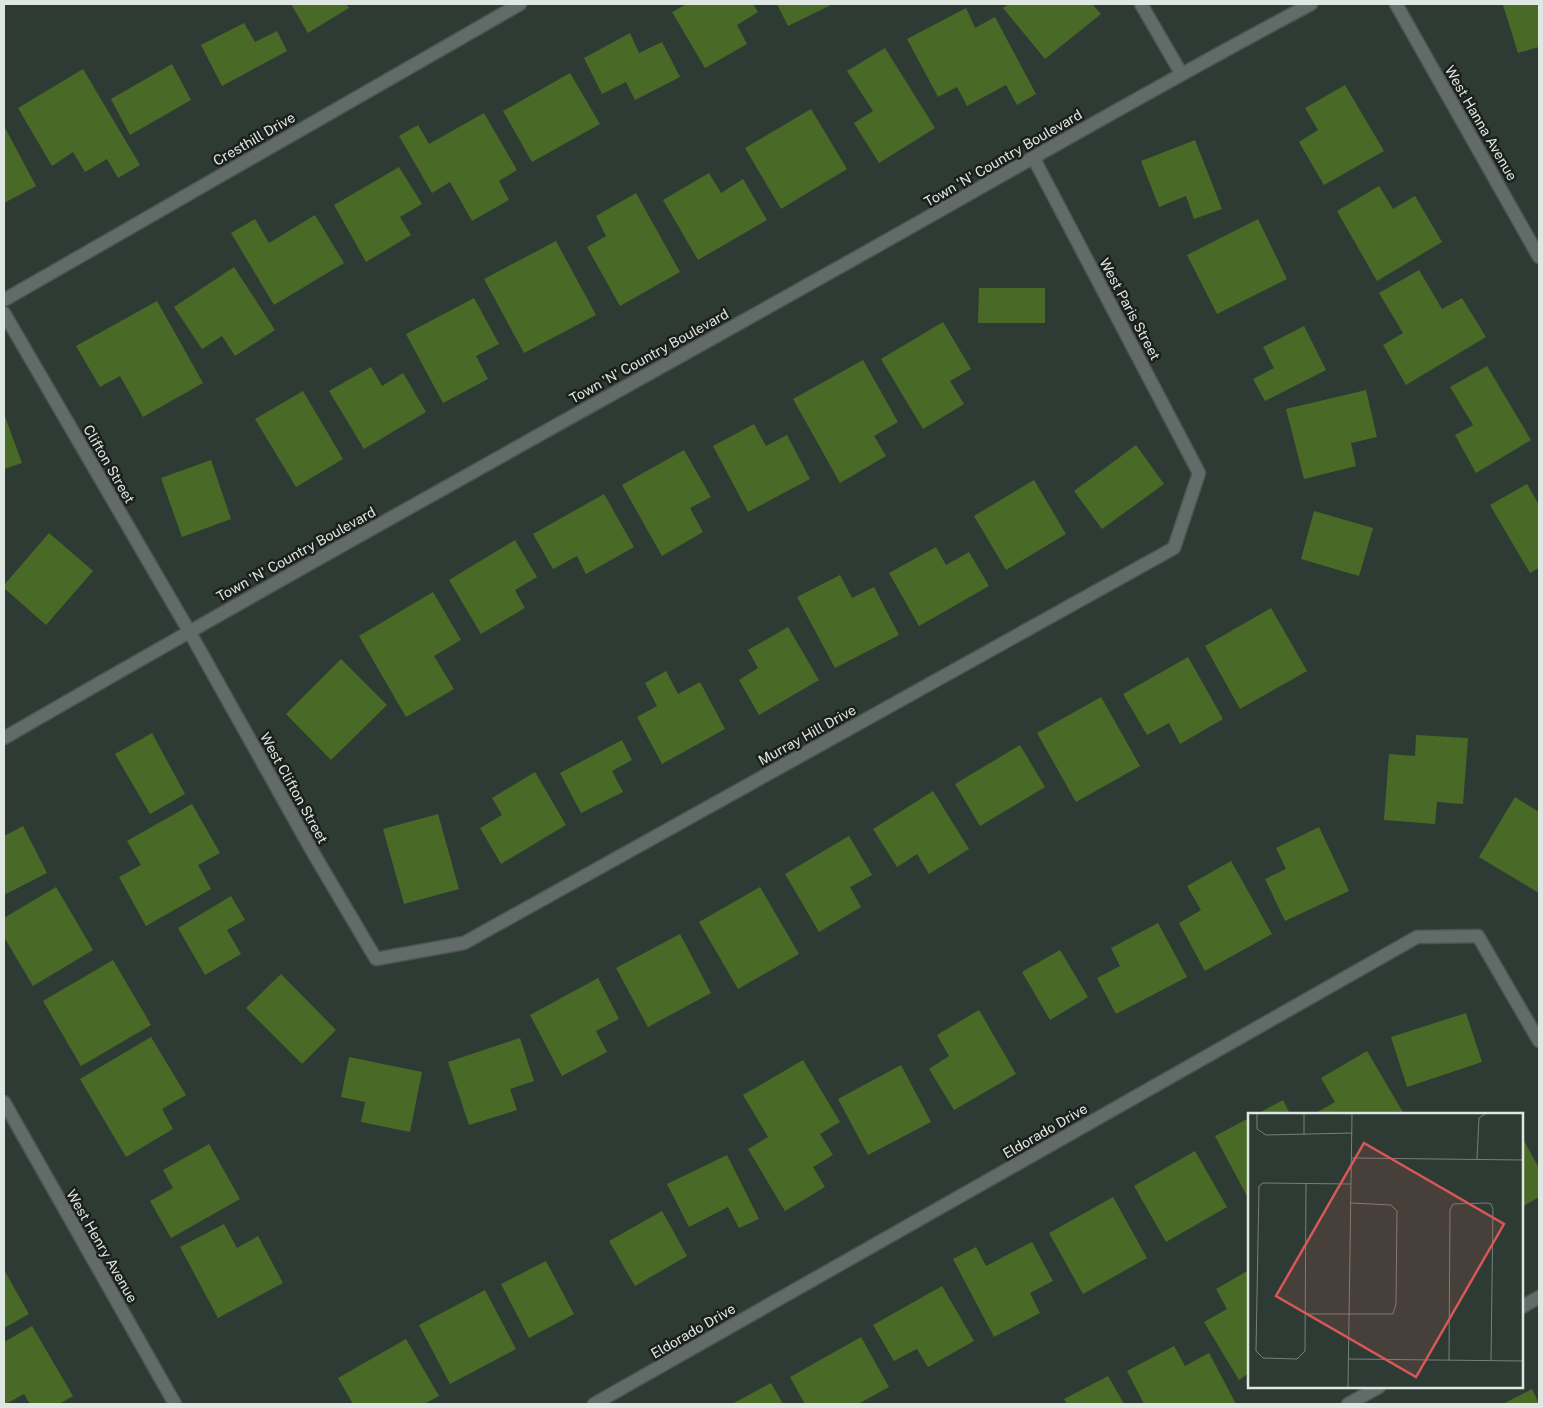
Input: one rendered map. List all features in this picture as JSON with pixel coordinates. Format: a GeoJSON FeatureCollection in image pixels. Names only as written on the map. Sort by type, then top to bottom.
{"type":"FeatureCollection","features":[{"type":"Feature","properties":{"kind":"street","name":"Cresthill Drive"},"geometry":{"type":"LineString","coordinates":[[4,300],[520,4]]}},
{"type":"Feature","properties":{"kind":"street"},"geometry":{"type":"LineString","coordinates":[[1141,4],[1181,73]]}},
{"type":"Feature","properties":{"kind":"street","name":"Town 'N' Country Boulevard"},"geometry":{"type":"LineString","coordinates":[[4,738],[189,631],[1034,159],[1181,73],[1311,4]]}},
{"type":"Feature","properties":{"kind":"street","name":"West Hanna Avenue"},"geometry":{"type":"LineString","coordinates":[[1396,4],[1539,257]]}},
{"type":"Feature","properties":{"kind":"street","name":"West Paris Street"},"geometry":{"type":"LineString","coordinates":[[1034,159],[1199,473]]}},
{"type":"Feature","properties":{"kind":"street","name":"Clifton Street"},"geometry":{"type":"LineString","coordinates":[[4,313],[189,631]]}},
{"type":"Feature","properties":{"kind":"street","name":"Murray Hill Drive"},"geometry":{"type":"LineString","coordinates":[[376,959],[464,943],[1174,548],[1199,473]]}},
{"type":"Feature","properties":{"kind":"street","name":"West Clifton Street"},"geometry":{"type":"LineString","coordinates":[[189,631],[315,856],[376,959]]}},
{"type":"Feature","properties":{"kind":"street","name":"Eldorado Drive"},"geometry":{"type":"LineString","coordinates":[[594,1404],[1417,937],[1478,936],[1539,1041]]}},
{"type":"Feature","properties":{"kind":"street","name":"West Henry Avenue"},"geometry":{"type":"LineString","coordinates":[[4,1102],[175,1404]]}},
{"type":"Feature","properties":{"kind":"street"},"geometry":{"type":"LineString","coordinates":[[1523,1306],[1539,1297]]}},
{"type":"Feature","properties":{"kind":"street"},"geometry":{"type":"LineString","coordinates":[[1348,1404],[1378,1388]]}},
{"type":"Feature","properties":{"kind":"building"},"geometry":{"type":"Polygon","coordinates":[[[291,4],[346,4],[349,8],[308,33],[291,4]]]}},
{"type":"Feature","properties":{"kind":"building"},"geometry":{"type":"Polygon","coordinates":[[[687,4],[753,4],[758,12],[737,25],[747,44],[705,68],[672,12],[687,4]]]}},
{"type":"Feature","properties":{"kind":"building"},"geometry":{"type":"Polygon","coordinates":[[[777,4],[833,4],[788,26],[777,4]]]}},
{"type":"Feature","properties":{"kind":"building"},"geometry":{"type":"Polygon","coordinates":[[[1009,4],[1092,4],[1101,14],[1045,59],[1003,8],[1009,4]]]}},
{"type":"Feature","properties":{"kind":"building"},"geometry":{"type":"Polygon","coordinates":[[[1539,4],[1539,47],[1518,53],[1503,5],[1539,4]]]}},
{"type":"Feature","properties":{"kind":"building"},"geometry":{"type":"Polygon","coordinates":[[[966,8],[975,28],[995,17],[1036,94],[1017,105],[1006,85],[967,106],[957,87],[938,97],[907,39],[966,8]]]}},
{"type":"Feature","properties":{"kind":"building"},"geometry":{"type":"Polygon","coordinates":[[[244,23],[255,42],[277,31],[287,51],[222,86],[201,45],[244,23]]]}},
{"type":"Feature","properties":{"kind":"building"},"geometry":{"type":"Polygon","coordinates":[[[630,33],[639,53],[662,42],[680,77],[635,100],[626,82],[602,94],[584,58],[630,33]]]}},
{"type":"Feature","properties":{"kind":"building"},"geometry":{"type":"Polygon","coordinates":[[[885,48],[935,128],[879,163],[854,123],[873,111],[847,71],[885,48]]]}},
{"type":"Feature","properties":{"kind":"building"},"geometry":{"type":"Polygon","coordinates":[[[172,64],[191,100],[130,135],[111,99],[172,64]]]}},
{"type":"Feature","properties":{"kind":"building"},"geometry":{"type":"Polygon","coordinates":[[[83,69],[140,165],[118,178],[107,159],[85,172],[73,152],[52,166],[18,108],[83,69]]]}},
{"type":"Feature","properties":{"kind":"building"},"geometry":{"type":"Polygon","coordinates":[[[570,73],[600,124],[532,162],[503,111],[570,73]]]}},
{"type":"Feature","properties":{"kind":"building"},"geometry":{"type":"Polygon","coordinates":[[[1345,85],[1384,151],[1324,185],[1299,142],[1318,130],[1305,108],[1345,85]]]}},
{"type":"Feature","properties":{"kind":"building"},"geometry":{"type":"Polygon","coordinates":[[[811,109],[847,169],[781,209],[745,148],[811,109]]]}},
{"type":"Feature","properties":{"kind":"building"},"geometry":{"type":"Polygon","coordinates":[[[484,113],[517,170],[499,181],[509,200],[472,221],[450,182],[432,193],[399,136],[418,125],[429,144],[484,113]]]}},
{"type":"Feature","properties":{"kind":"building"},"geometry":{"type":"Polygon","coordinates":[[[4,126],[36,186],[4,203],[4,126]]]}},
{"type":"Feature","properties":{"kind":"building"},"geometry":{"type":"Polygon","coordinates":[[[1195,140],[1222,209],[1194,219],[1186,196],[1159,207],[1141,161],[1195,140]]]}},
{"type":"Feature","properties":{"kind":"building"},"geometry":{"type":"Polygon","coordinates":[[[399,167],[422,204],[400,217],[411,235],[366,262],[334,205],[399,167]]]}},
{"type":"Feature","properties":{"kind":"building"},"geometry":{"type":"Polygon","coordinates":[[[709,173],[721,193],[743,179],[767,220],[698,260],[663,200],[709,173]]]}},
{"type":"Feature","properties":{"kind":"building"},"geometry":{"type":"Polygon","coordinates":[[[1379,186],[1393,209],[1415,196],[1442,242],[1377,281],[1337,211],[1379,186]]]}},
{"type":"Feature","properties":{"kind":"building"},"geometry":{"type":"Polygon","coordinates":[[[636,193],[680,272],[620,306],[587,247],[606,236],[596,216],[636,193]]]}},
{"type":"Feature","properties":{"kind":"building"},"geometry":{"type":"Polygon","coordinates":[[[315,215],[344,263],[274,305],[231,233],[255,219],[269,243],[315,215]]]}},
{"type":"Feature","properties":{"kind":"building"},"geometry":{"type":"Polygon","coordinates":[[[1258,219],[1287,279],[1217,314],[1187,255],[1258,219]]]}},
{"type":"Feature","properties":{"kind":"building"},"geometry":{"type":"Polygon","coordinates":[[[556,241],[596,315],[524,353],[484,279],[556,241]]]}},
{"type":"Feature","properties":{"kind":"building"},"geometry":{"type":"Polygon","coordinates":[[[234,267],[275,330],[235,356],[222,336],[202,349],[174,307],[234,267]]]}},
{"type":"Feature","properties":{"kind":"building"},"geometry":{"type":"Polygon","coordinates":[[[1419,270],[1442,309],[1462,298],[1486,337],[1406,385],[1383,345],[1403,333],[1379,293],[1419,270]]]}},
{"type":"Feature","properties":{"kind":"building"},"geometry":{"type":"Polygon","coordinates":[[[979,288],[1045,288],[1045,323],[978,323],[979,288]]]}},
{"type":"Feature","properties":{"kind":"building"},"geometry":{"type":"Polygon","coordinates":[[[474,298],[499,344],[476,356],[488,379],[443,403],[406,334],[474,298]]]}},
{"type":"Feature","properties":{"kind":"building"},"geometry":{"type":"Polygon","coordinates":[[[157,301],[203,383],[143,417],[120,376],[100,387],[76,346],[157,301]]]}},
{"type":"Feature","properties":{"kind":"building"},"geometry":{"type":"Polygon","coordinates":[[[943,322],[971,369],[950,381],[964,404],[923,429],[881,359],[943,322]]]}},
{"type":"Feature","properties":{"kind":"building"},"geometry":{"type":"Polygon","coordinates":[[[1304,326],[1326,370],[1265,401],[1253,379],[1274,368],[1263,347],[1304,326]]]}},
{"type":"Feature","properties":{"kind":"building"},"geometry":{"type":"Polygon","coordinates":[[[863,360],[898,422],[874,436],[886,456],[840,483],[793,399],[863,360]]]}},
{"type":"Feature","properties":{"kind":"building"},"geometry":{"type":"Polygon","coordinates":[[[1487,366],[1531,440],[1476,473],[1455,435],[1473,425],[1450,387],[1487,366]]]}},
{"type":"Feature","properties":{"kind":"building"},"geometry":{"type":"Polygon","coordinates":[[[371,367],[382,386],[403,373],[426,412],[364,449],[329,391],[371,367]]]}},
{"type":"Feature","properties":{"kind":"building"},"geometry":{"type":"Polygon","coordinates":[[[1366,390],[1377,437],[1351,443],[1356,466],[1304,479],[1286,409],[1366,390]]]}},
{"type":"Feature","properties":{"kind":"building"},"geometry":{"type":"Polygon","coordinates":[[[303,391],[343,459],[296,487],[255,419],[303,391]]]}},
{"type":"Feature","properties":{"kind":"building"},"geometry":{"type":"Polygon","coordinates":[[[4,414],[22,463],[4,469],[4,414]]]}},
{"type":"Feature","properties":{"kind":"building"},"geometry":{"type":"Polygon","coordinates":[[[754,424],[766,446],[787,435],[810,479],[748,512],[713,446],[754,424]]]}},
{"type":"Feature","properties":{"kind":"building"},"geometry":{"type":"Polygon","coordinates":[[[1136,445],[1164,484],[1102,529],[1074,491],[1136,445]]]}},
{"type":"Feature","properties":{"kind":"building"},"geometry":{"type":"Polygon","coordinates":[[[684,450],[711,497],[690,508],[703,532],[662,556],[622,485],[684,450]]]}},
{"type":"Feature","properties":{"kind":"building"},"geometry":{"type":"Polygon","coordinates":[[[211,460],[231,519],[182,537],[161,478],[211,460]]]}},
{"type":"Feature","properties":{"kind":"building"},"geometry":{"type":"Polygon","coordinates":[[[1034,480],[1066,534],[1006,570],[974,516],[1034,480]]]}},
{"type":"Feature","properties":{"kind":"building"},"geometry":{"type":"Polygon","coordinates":[[[1527,484],[1539,505],[1539,568],[1530,573],[1490,505],[1527,484]]]}},
{"type":"Feature","properties":{"kind":"building"},"geometry":{"type":"Polygon","coordinates":[[[604,494],[634,547],[586,574],[577,556],[553,569],[533,534],[604,494]]]}},
{"type":"Feature","properties":{"kind":"building"},"geometry":{"type":"Polygon","coordinates":[[[1314,511],[1373,528],[1359,576],[1301,559],[1314,511]]]}},
{"type":"Feature","properties":{"kind":"building"},"geometry":{"type":"Polygon","coordinates":[[[49,533],[93,571],[46,625],[4,588],[4,585],[49,533]]]}},
{"type":"Feature","properties":{"kind":"building"},"geometry":{"type":"Polygon","coordinates":[[[515,540],[537,577],[515,590],[525,608],[481,634],[449,580],[515,540]]]}},
{"type":"Feature","properties":{"kind":"building"},"geometry":{"type":"Polygon","coordinates":[[[936,547],[946,565],[969,552],[989,586],[919,626],[889,573],[936,547]]]}},
{"type":"Feature","properties":{"kind":"building"},"geometry":{"type":"Polygon","coordinates":[[[840,575],[852,598],[874,587],[899,635],[835,668],[797,597],[840,575]]]}},
{"type":"Feature","properties":{"kind":"building"},"geometry":{"type":"Polygon","coordinates":[[[433,592],[461,640],[434,656],[454,689],[406,717],[359,636],[433,592]]]}},
{"type":"Feature","properties":{"kind":"building"},"geometry":{"type":"Polygon","coordinates":[[[1271,608],[1307,671],[1240,709],[1205,646],[1271,608]]]}},
{"type":"Feature","properties":{"kind":"building"},"geometry":{"type":"Polygon","coordinates":[[[788,627],[819,680],[759,715],[739,680],[758,668],[748,650],[788,627]]]}},
{"type":"Feature","properties":{"kind":"building"},"geometry":{"type":"Polygon","coordinates":[[[1188,657],[1223,719],[1180,744],[1169,723],[1147,735],[1123,694],[1188,657]]]}},
{"type":"Feature","properties":{"kind":"building"},"geometry":{"type":"Polygon","coordinates":[[[341,659],[387,705],[331,760],[286,714],[341,659]]]}},
{"type":"Feature","properties":{"kind":"building"},"geometry":{"type":"Polygon","coordinates":[[[666,671],[678,694],[700,682],[725,729],[662,764],[637,717],[657,706],[645,683],[666,671]]]}},
{"type":"Feature","properties":{"kind":"building"},"geometry":{"type":"Polygon","coordinates":[[[1101,697],[1140,766],[1076,802],[1037,733],[1101,697]]]}},
{"type":"Feature","properties":{"kind":"building"},"geometry":{"type":"Polygon","coordinates":[[[152,733],[185,794],[150,814],[115,754],[152,733]]]}},
{"type":"Feature","properties":{"kind":"building"},"geometry":{"type":"Polygon","coordinates":[[[1416,735],[1468,738],[1463,804],[1437,802],[1435,824],[1384,820],[1389,754],[1415,756],[1416,735]]]}},
{"type":"Feature","properties":{"kind":"building"},"geometry":{"type":"Polygon","coordinates":[[[622,740],[632,760],[612,771],[623,792],[581,813],[560,773],[622,740]]]}},
{"type":"Feature","properties":{"kind":"building"},"geometry":{"type":"Polygon","coordinates":[[[1020,745],[1045,787],[980,826],[955,784],[1020,745]]]}},
{"type":"Feature","properties":{"kind":"building"},"geometry":{"type":"Polygon","coordinates":[[[535,772],[566,825],[501,864],[480,828],[502,815],[492,798],[535,772]]]}},
{"type":"Feature","properties":{"kind":"building"},"geometry":{"type":"Polygon","coordinates":[[[933,791],[969,849],[929,874],[917,854],[897,867],[873,829],[933,791]]]}},
{"type":"Feature","properties":{"kind":"building"},"geometry":{"type":"Polygon","coordinates":[[[1515,797],[1539,812],[1539,893],[1479,857],[1515,797]]]}},
{"type":"Feature","properties":{"kind":"building"},"geometry":{"type":"Polygon","coordinates":[[[192,804],[220,853],[198,865],[211,889],[146,926],[119,877],[141,865],[127,841],[192,804]]]}},
{"type":"Feature","properties":{"kind":"building"},"geometry":{"type":"Polygon","coordinates":[[[438,814],[459,889],[404,904],[383,829],[438,814]]]}},
{"type":"Feature","properties":{"kind":"building"},"geometry":{"type":"Polygon","coordinates":[[[23,826],[47,873],[4,895],[4,836],[23,826]]]}},
{"type":"Feature","properties":{"kind":"building"},"geometry":{"type":"Polygon","coordinates":[[[1319,827],[1349,891],[1285,921],[1265,879],[1286,869],[1276,848],[1319,827]]]}},
{"type":"Feature","properties":{"kind":"building"},"geometry":{"type":"Polygon","coordinates":[[[849,836],[872,875],[850,887],[861,907],[819,932],[785,874],[849,836]]]}},
{"type":"Feature","properties":{"kind":"building"},"geometry":{"type":"Polygon","coordinates":[[[1231,861],[1272,934],[1205,971],[1179,923],[1201,910],[1187,886],[1231,861]]]}},
{"type":"Feature","properties":{"kind":"building"},"geometry":{"type":"Polygon","coordinates":[[[56,887],[93,950],[33,986],[4,937],[4,918],[56,887]]]}},
{"type":"Feature","properties":{"kind":"building"},"geometry":{"type":"Polygon","coordinates":[[[760,887],[799,954],[738,989],[699,922],[760,887]]]}},
{"type":"Feature","properties":{"kind":"building"},"geometry":{"type":"Polygon","coordinates":[[[231,896],[245,920],[227,930],[241,954],[205,975],[178,928],[231,896]]]}},
{"type":"Feature","properties":{"kind":"building"},"geometry":{"type":"Polygon","coordinates":[[[1158,923],[1187,977],[1116,1014],[1097,978],[1120,966],[1111,948],[1158,923]]]}},
{"type":"Feature","properties":{"kind":"building"},"geometry":{"type":"Polygon","coordinates":[[[680,934],[711,993],[648,1027],[616,968],[680,934]]]}},
{"type":"Feature","properties":{"kind":"building"},"geometry":{"type":"Polygon","coordinates":[[[1060,950],[1088,997],[1050,1020],[1022,972],[1060,950]]]}},
{"type":"Feature","properties":{"kind":"building"},"geometry":{"type":"Polygon","coordinates":[[[113,960],[151,1025],[81,1066],[43,1001],[113,960]]]}},
{"type":"Feature","properties":{"kind":"building"},"geometry":{"type":"Polygon","coordinates":[[[281,974],[336,1030],[302,1064],[246,1008],[281,974]]]}},
{"type":"Feature","properties":{"kind":"building"},"geometry":{"type":"Polygon","coordinates":[[[598,978],[619,1019],[596,1031],[607,1052],[562,1076],[530,1015],[598,978]]]}},
{"type":"Feature","properties":{"kind":"building"},"geometry":{"type":"Polygon","coordinates":[[[979,1010],[1016,1074],[954,1110],[929,1069],[949,1056],[937,1035],[979,1010]]]}},
{"type":"Feature","properties":{"kind":"building"},"geometry":{"type":"Polygon","coordinates":[[[1466,1013],[1482,1062],[1407,1087],[1391,1037],[1466,1013]]]}},
{"type":"Feature","properties":{"kind":"building"},"geometry":{"type":"Polygon","coordinates":[[[151,1037],[186,1095],[162,1109],[173,1129],[126,1157],[80,1079],[151,1037]]]}},
{"type":"Feature","properties":{"kind":"building"},"geometry":{"type":"Polygon","coordinates":[[[520,1038],[534,1081],[510,1089],[517,1110],[469,1125],[448,1062],[520,1038]]]}},
{"type":"Feature","properties":{"kind":"building"},"geometry":{"type":"Polygon","coordinates":[[[1367,1051],[1403,1113],[1316,1113],[1335,1102],[1321,1078],[1367,1051]]]}},
{"type":"Feature","properties":{"kind":"building"},"geometry":{"type":"Polygon","coordinates":[[[349,1057],[422,1072],[410,1132],[361,1122],[365,1102],[341,1097],[349,1057]]]}},
{"type":"Feature","properties":{"kind":"building"},"geometry":{"type":"Polygon","coordinates":[[[803,1060],[840,1122],[820,1134],[833,1155],[813,1167],[825,1187],[785,1211],[748,1149],[768,1137],[743,1095],[803,1060]]]}},
{"type":"Feature","properties":{"kind":"building"},"geometry":{"type":"Polygon","coordinates":[[[901,1065],[931,1122],[868,1155],[838,1099],[901,1065]]]}},
{"type":"Feature","properties":{"kind":"building"},"geometry":{"type":"Polygon","coordinates":[[[1283,1100],[1290,1113],[1259,1113],[1283,1100]]]}},
{"type":"Feature","properties":{"kind":"building"},"geometry":{"type":"Polygon","coordinates":[[[1248,1119],[1248,1198],[1215,1136],[1248,1119]]]}},
{"type":"Feature","properties":{"kind":"building"},"geometry":{"type":"Polygon","coordinates":[[[1523,1139],[1539,1168],[1539,1197],[1523,1206],[1523,1139]]]}},
{"type":"Feature","properties":{"kind":"building"},"geometry":{"type":"Polygon","coordinates":[[[209,1144],[240,1199],[171,1238],[150,1201],[173,1188],[163,1170],[209,1144]]]}},
{"type":"Feature","properties":{"kind":"building"},"geometry":{"type":"Polygon","coordinates":[[[1195,1151],[1227,1207],[1166,1242],[1134,1186],[1195,1151]]]}},
{"type":"Feature","properties":{"kind":"building"},"geometry":{"type":"Polygon","coordinates":[[[727,1155],[759,1219],[739,1228],[728,1207],[689,1227],[667,1184],[727,1155]]]}},
{"type":"Feature","properties":{"kind":"building"},"geometry":{"type":"Polygon","coordinates":[[[1113,1197],[1147,1258],[1083,1294],[1049,1233],[1113,1197]]]}},
{"type":"Feature","properties":{"kind":"building"},"geometry":{"type":"Polygon","coordinates":[[[662,1211],[687,1256],[635,1286],[609,1241],[662,1211]]]}},
{"type":"Feature","properties":{"kind":"building"},"geometry":{"type":"Polygon","coordinates":[[[224,1224],[237,1248],[258,1236],[283,1283],[218,1318],[180,1247],[224,1224]]]}},
{"type":"Feature","properties":{"kind":"building"},"geometry":{"type":"Polygon","coordinates":[[[1032,1242],[1053,1281],[1030,1293],[1040,1313],[994,1337],[953,1259],[976,1247],[986,1266],[1032,1242]]]}},
{"type":"Feature","properties":{"kind":"building"},"geometry":{"type":"Polygon","coordinates":[[[546,1261],[574,1314],[529,1338],[501,1284],[546,1261]]]}},
{"type":"Feature","properties":{"kind":"building"},"geometry":{"type":"Polygon","coordinates":[[[4,1270],[29,1314],[4,1328],[4,1270]]]}},
{"type":"Feature","properties":{"kind":"building"},"geometry":{"type":"Polygon","coordinates":[[[1248,1271],[1248,1374],[1239,1380],[1204,1322],[1227,1309],[1216,1289],[1248,1271]]]}},
{"type":"Feature","properties":{"kind":"building"},"geometry":{"type":"Polygon","coordinates":[[[942,1286],[974,1341],[928,1367],[917,1349],[894,1361],[873,1325],[942,1286]]]}},
{"type":"Feature","properties":{"kind":"building"},"geometry":{"type":"Polygon","coordinates":[[[485,1290],[516,1349],[450,1384],[419,1325],[485,1290]]]}},
{"type":"Feature","properties":{"kind":"building"},"geometry":{"type":"Polygon","coordinates":[[[32,1326],[73,1396],[59,1404],[30,1404],[24,1394],[6,1404],[4,1401],[4,1342],[32,1326]]]}},
{"type":"Feature","properties":{"kind":"building"},"geometry":{"type":"Polygon","coordinates":[[[861,1337],[889,1387],[858,1404],[805,1404],[790,1377],[861,1337]]]}},
{"type":"Feature","properties":{"kind":"building"},"geometry":{"type":"Polygon","coordinates":[[[406,1339],[439,1396],[424,1404],[353,1404],[338,1378],[406,1339]]]}},
{"type":"Feature","properties":{"kind":"building"},"geometry":{"type":"Polygon","coordinates":[[[1174,1346],[1185,1366],[1209,1353],[1236,1404],[1144,1404],[1127,1371],[1174,1346]]]}},
{"type":"Feature","properties":{"kind":"building"},"geometry":{"type":"Polygon","coordinates":[[[1108,1376],[1124,1404],[1067,1404],[1064,1399],[1108,1376]]]}},
{"type":"Feature","properties":{"kind":"building"},"geometry":{"type":"Polygon","coordinates":[[[771,1383],[783,1404],[732,1404],[771,1383]]]}},
{"type":"Feature","properties":{"kind":"building"},"geometry":{"type":"Polygon","coordinates":[[[1532,1389],[1539,1404],[1503,1404],[1532,1389]]]}}]}
